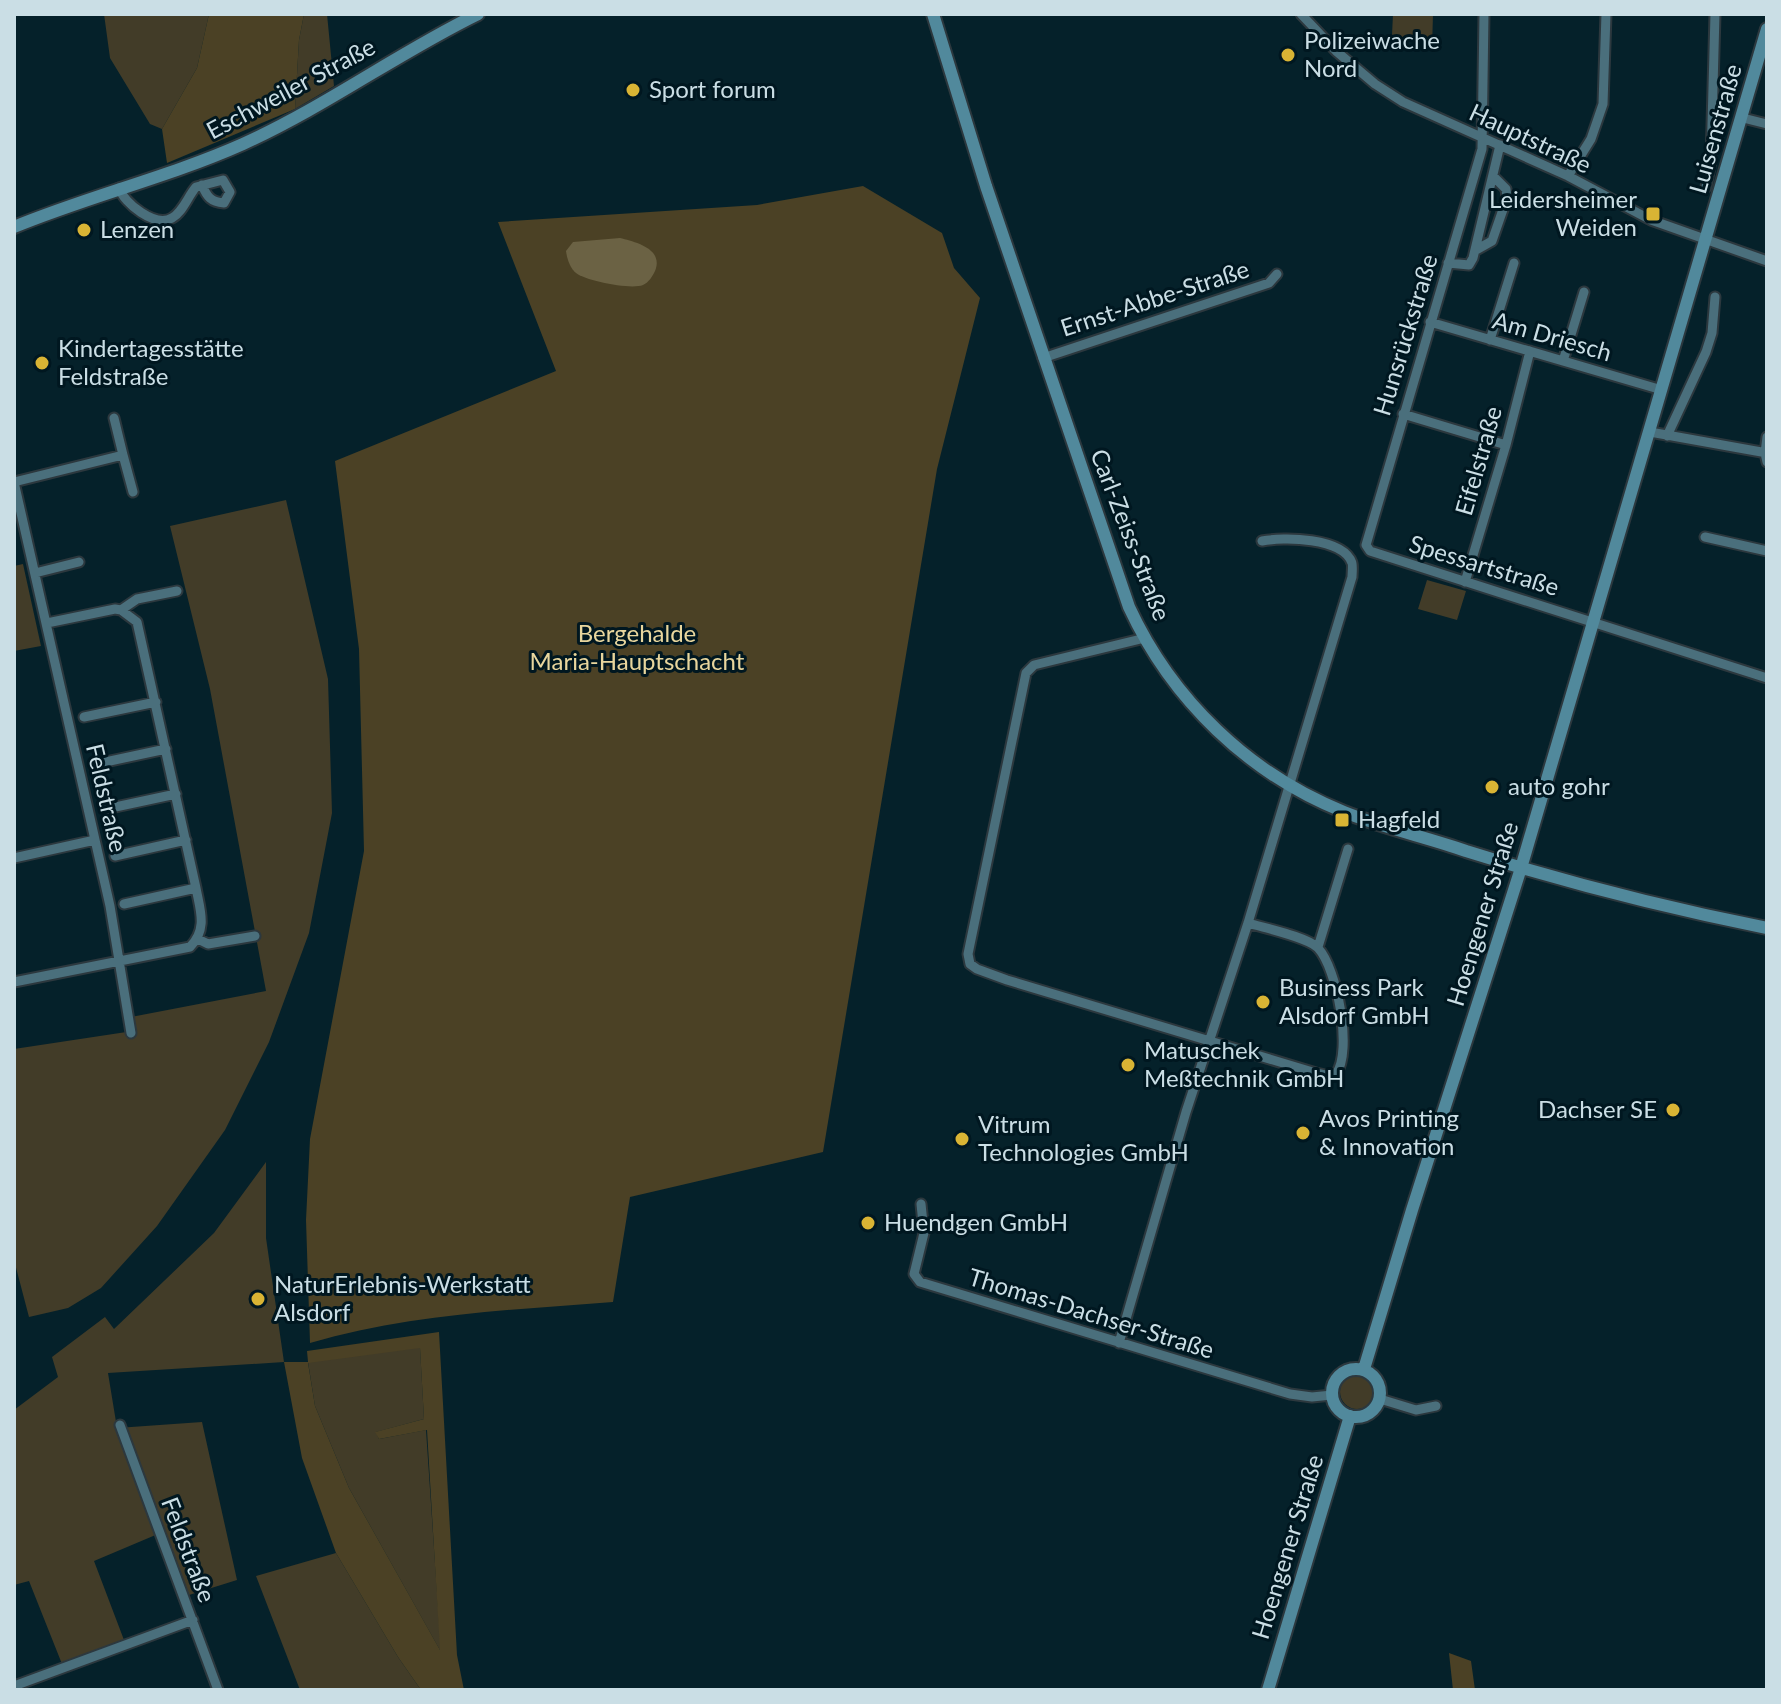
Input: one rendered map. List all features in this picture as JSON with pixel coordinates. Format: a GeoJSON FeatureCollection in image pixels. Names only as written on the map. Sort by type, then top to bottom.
{"type":"FeatureCollection","features":[{"type":"Feature","properties":{"kind":"street","name":"Eschweiler Straße"},"geometry":{"type":"LineString","coordinates":[[14,227],[244,143],[296,117],[429,38],[478,14]]}},
{"type":"Feature","properties":{"kind":"street","name":"Carl-Zeiss-Straße"},"geometry":{"type":"LineString","coordinates":[[933,14],[986,186],[1129,607],[1165,669],[1206,720],[1227,740],[1288,785],[1345,813],[1521,868],[1674,909],[1767,928]]}},
{"type":"Feature","properties":{"kind":"street","name":"Hauptstraße"},"geometry":{"type":"LineString","coordinates":[[1301,14],[1336,51],[1375,84],[1434,117],[1568,176],[1633,212],[1767,261]]}},
{"type":"Feature","properties":{"kind":"street","name":"Hunsrückstraße"},"geometry":{"type":"LineString","coordinates":[[1366,545],[1483,137],[1484,14]]}},
{"type":"Feature","properties":{"kind":"street"},"geometry":{"type":"LineString","coordinates":[[1568,176],[1591,139],[1603,104],[1606,14]]}},
{"type":"Feature","properties":{"kind":"street"},"geometry":{"type":"LineString","coordinates":[[1706,187],[1711,161],[1715,14]]}},
{"type":"Feature","properties":{"kind":"street","name":"Luisenstraße"},"geometry":{"type":"LineString","coordinates":[[1706,241],[1767,29]]}},
{"type":"Feature","properties":{"kind":"street"},"geometry":{"type":"LineString","coordinates":[[1743,118],[1767,124]]}},
{"type":"Feature","properties":{"kind":"street"},"geometry":{"type":"LineString","coordinates":[[1448,263],[1469,265],[1476,250],[1500,145]]}},
{"type":"Feature","properties":{"kind":"street"},"geometry":{"type":"LineString","coordinates":[[1476,250],[1492,241],[1507,198],[1506,189],[1494,177]]}},
{"type":"Feature","properties":{"kind":"street"},"geometry":{"type":"LineString","coordinates":[[119,188],[125,201],[133,208],[168,221],[196,187],[202,185]]}},
{"type":"Feature","properties":{"kind":"street","name":"Hoengener Straße"},"geometry":{"type":"LineString","coordinates":[[1364,1369],[1521,868],[1706,241]]}},
{"type":"Feature","properties":{"kind":"street"},"geometry":{"type":"LineString","coordinates":[[1490,340],[1514,263]]}},
{"type":"Feature","properties":{"kind":"street","name":"Ernst-Abbe-Straße"},"geometry":{"type":"LineString","coordinates":[[1043,358],[1269,283],[1277,274]]}},
{"type":"Feature","properties":{"kind":"street"},"geometry":{"type":"LineString","coordinates":[[1563,361],[1584,292]]}},
{"type":"Feature","properties":{"kind":"street"},"geometry":{"type":"LineString","coordinates":[[1667,436],[1706,352],[1712,333],[1715,297]]}},
{"type":"Feature","properties":{"kind":"street","name":"Am Driesch"},"geometry":{"type":"LineString","coordinates":[[1430,322],[1662,390]]}},
{"type":"Feature","properties":{"kind":"street","name":"Eifelstraße"},"geometry":{"type":"LineString","coordinates":[[1465,582],[1530,351]]}},
{"type":"Feature","properties":{"kind":"street"},"geometry":{"type":"LineString","coordinates":[[1403,414],[1506,445]]}},
{"type":"Feature","properties":{"kind":"street"},"geometry":{"type":"LineString","coordinates":[[114,418],[133,492]]}},
{"type":"Feature","properties":{"kind":"street"},"geometry":{"type":"LineString","coordinates":[[1650,432],[1766,456],[1767,437]]}},
{"type":"Feature","properties":{"kind":"street","name":"Feldstraße"},"geometry":{"type":"LineString","coordinates":[[123,455],[14,482],[95,840],[131,1033]]}},
{"type":"Feature","properties":{"kind":"street"},"geometry":{"type":"LineString","coordinates":[[1705,537],[1767,551]]}},
{"type":"Feature","properties":{"kind":"street"},"geometry":{"type":"LineString","coordinates":[[1119,1343],[1186,1112],[1248,923],[1348,592],[1353,564],[1346,554],[1337,549],[1301,538],[1262,541]]}},
{"type":"Feature","properties":{"kind":"street","name":"Spessartstraße"},"geometry":{"type":"LineString","coordinates":[[1366,545],[1370,551],[1767,678]]}},
{"type":"Feature","properties":{"kind":"street"},"geometry":{"type":"LineString","coordinates":[[35,573],[79,562]]}},
{"type":"Feature","properties":{"kind":"street"},"geometry":{"type":"LineString","coordinates":[[47,623],[121,610],[137,599],[177,591]]}},
{"type":"Feature","properties":{"kind":"street"},"geometry":{"type":"LineString","coordinates":[[14,982],[190,947],[198,939],[202,920],[142,633],[137,622],[121,610]]}},
{"type":"Feature","properties":{"kind":"street"},"geometry":{"type":"LineString","coordinates":[[1145,638],[1034,665],[1026,673],[968,954],[970,964],[985,973],[1330,1076],[1336,1074],[1342,1062],[1344,1025],[1318,947],[1348,849]]}},
{"type":"Feature","properties":{"kind":"street"},"geometry":{"type":"LineString","coordinates":[[84,717],[156,702]]}},
{"type":"Feature","properties":{"kind":"street"},"geometry":{"type":"LineString","coordinates":[[96,764],[166,749]]}},
{"type":"Feature","properties":{"kind":"street"},"geometry":{"type":"LineString","coordinates":[[106,809],[176,794]]}},
{"type":"Feature","properties":{"kind":"street"},"geometry":{"type":"LineString","coordinates":[[14,858],[95,840]]}},
{"type":"Feature","properties":{"kind":"street"},"geometry":{"type":"LineString","coordinates":[[115,856],[186,840]]}},
{"type":"Feature","properties":{"kind":"street"},"geometry":{"type":"LineString","coordinates":[[124,904],[196,888]]}},
{"type":"Feature","properties":{"kind":"street"},"geometry":{"type":"LineString","coordinates":[[1248,923],[1318,947]]}},
{"type":"Feature","properties":{"kind":"street"},"geometry":{"type":"LineString","coordinates":[[198,939],[216,944],[255,936]]}},
{"type":"Feature","properties":{"kind":"street","name":"Thomas-Dachser-Straße"},"geometry":{"type":"LineString","coordinates":[[921,1204],[924,1233],[914,1274],[916,1280],[1290,1394],[1312,1397],[1332,1395]]}},
{"type":"Feature","properties":{"kind":"street"},"geometry":{"type":"LineString","coordinates":[[1348,1369],[1364,1369],[1378,1381],[1380,1399],[1369,1414],[1350,1416],[1341,1412],[1332,1395],[1336,1379],[1348,1369]]}},
{"type":"Feature","properties":{"kind":"street"},"geometry":{"type":"LineString","coordinates":[[1380,1399],[1416,1410],[1436,1406]]}},
{"type":"Feature","properties":{"kind":"street","name":"Hoengener Straße"},"geometry":{"type":"LineString","coordinates":[[1268,1690],[1350,1416]]}},
{"type":"Feature","properties":{"kind":"street","name":"Feldstraße"},"geometry":{"type":"LineString","coordinates":[[120,1425],[218,1690]]}},
{"type":"Feature","properties":{"kind":"street"},"geometry":{"type":"LineString","coordinates":[[14,1686],[193,1620]]}},
{"type":"Feature","properties":{"kind":"shaded area"},"geometry":{"type":"Polygon","coordinates":[[[104,14],[209,14],[197,68],[162,129],[150,124],[110,58],[104,14]]]}},
{"type":"Feature","properties":{"kind":"shaded area"},"geometry":{"type":"Polygon","coordinates":[[[304,14],[327,14],[334,86],[295,109],[299,40],[304,14]]]}},
{"type":"Feature","properties":{"kind":"shaded area"},"geometry":{"type":"Polygon","coordinates":[[[1393,14],[1433,14],[1432,49],[1415,48],[1414,40],[1392,35],[1393,14]]]}},
{"type":"Feature","properties":{"kind":"shaded area"},"geometry":{"type":"Polygon","coordinates":[[[620,238],[647,248],[656,257],[655,271],[643,285],[619,286],[598,282],[581,276],[570,266],[566,251],[573,242],[620,238]]]}},
{"type":"Feature","properties":{"kind":"shaded area"},"geometry":{"type":"Polygon","coordinates":[[[286,500],[328,679],[332,813],[309,933],[269,1042],[225,1130],[157,1226],[101,1288],[68,1308],[29,1317],[14,1260],[14,1049],[133,1031],[131,1017],[266,991],[210,689],[170,526],[286,500]]]}},
{"type":"Feature","properties":{"kind":"shaded area"},"geometry":{"type":"Polygon","coordinates":[[[23,564],[41,646],[14,651],[14,566],[23,564]]]}},
{"type":"Feature","properties":{"kind":"shaded area"},"geometry":{"type":"Polygon","coordinates":[[[1427,580],[1466,591],[1457,620],[1418,609],[1427,580]]]}},
{"type":"Feature","properties":{"kind":"shaded area"},"geometry":{"type":"Polygon","coordinates":[[[266,1162],[266,1238],[284,1362],[108,1373],[117,1428],[202,1422],[237,1580],[189,1595],[165,1531],[94,1561],[124,1640],[62,1664],[29,1581],[14,1585],[14,1410],[58,1377],[52,1357],[105,1317],[114,1329],[214,1233],[266,1162]]]}},
{"type":"Feature","properties":{"kind":"shaded area"},"geometry":{"type":"Polygon","coordinates":[[[420,1347],[424,1419],[376,1432],[379,1439],[426,1430],[441,1652],[349,1488],[315,1406],[308,1362],[420,1347]]]}},
{"type":"Feature","properties":{"kind":"shaded area"},"geometry":{"type":"Polygon","coordinates":[[[1357,1375],[1369,1380],[1374,1392],[1369,1404],[1357,1409],[1345,1404],[1340,1392],[1345,1380],[1357,1375]]]}},
{"type":"Feature","properties":{"kind":"shaded area"},"geometry":{"type":"Polygon","coordinates":[[[336,1553],[421,1690],[300,1690],[256,1576],[336,1553]]]}},
{"type":"Feature","properties":{"kind":"green space"},"geometry":{"type":"Polygon","coordinates":[[[209,14],[304,14],[299,40],[295,109],[167,163],[162,129],[197,68],[209,14]]]}},
{"type":"Feature","properties":{"kind":"green space","name":"Bergehalde Maria-Hauptschacht"},"geometry":{"type":"Polygon","coordinates":[[[863,186],[942,233],[954,268],[980,298],[937,469],[823,1152],[630,1197],[613,1302],[422,1319],[310,1343],[306,1220],[310,1139],[364,851],[359,649],[335,461],[556,371],[498,222],[757,205],[863,186]]]}},
{"type":"Feature","properties":{"kind":"green space"},"geometry":{"type":"Polygon","coordinates":[[[439,1332],[457,1655],[464,1690],[421,1690],[336,1553],[302,1458],[284,1362],[308,1362],[307,1351],[439,1332]],[[420,1348],[308,1363],[315,1406],[349,1488],[440,1650],[427,1430],[379,1439],[375,1432],[424,1419],[420,1348]]]}},
{"type":"Feature","properties":{"kind":"green space"},"geometry":{"type":"Polygon","coordinates":[[[1449,1653],[1471,1661],[1475,1690],[1453,1690],[1449,1653]]]}},
{"type":"Feature","properties":{"kind":"place","name":"Polizeiwache Nord"},"geometry":{"type":"Point","coordinates":[1288,55]}},
{"type":"Feature","properties":{"kind":"place","name":"Sport forum"},"geometry":{"type":"Point","coordinates":[633,90]}},
{"type":"Feature","properties":{"kind":"place","name":"Leidersheimer Weiden"},"geometry":{"type":"Point","coordinates":[1653,214]}},
{"type":"Feature","properties":{"kind":"place","name":"Lenzen"},"geometry":{"type":"Point","coordinates":[84,230]}},
{"type":"Feature","properties":{"kind":"place","name":"Kindertagesstätte Feldstraße"},"geometry":{"type":"Point","coordinates":[42,363]}},
{"type":"Feature","properties":{"kind":"place","name":"auto gohr"},"geometry":{"type":"Point","coordinates":[1492,787]}},
{"type":"Feature","properties":{"kind":"place","name":"Hagfeld"},"geometry":{"type":"Point","coordinates":[1342,820]}},
{"type":"Feature","properties":{"kind":"place","name":"Business Park Alsdorf GmbH"},"geometry":{"type":"Point","coordinates":[1263,1002]}},
{"type":"Feature","properties":{"kind":"place","name":"Matuschek Meßtechnik GmbH"},"geometry":{"type":"Point","coordinates":[1128,1065]}},
{"type":"Feature","properties":{"kind":"place","name":"Dachser SE"},"geometry":{"type":"Point","coordinates":[1673,1110]}},
{"type":"Feature","properties":{"kind":"place","name":"Avos Printing & Innovation"},"geometry":{"type":"Point","coordinates":[1303,1133]}},
{"type":"Feature","properties":{"kind":"place","name":"Vitrum Technologies GmbH"},"geometry":{"type":"Point","coordinates":[962,1139]}},
{"type":"Feature","properties":{"kind":"place","name":"Huendgen GmbH"},"geometry":{"type":"Point","coordinates":[868,1223]}},
{"type":"Feature","properties":{"kind":"place","name":"NaturErlebnis-Werkstatt Alsdorf"},"geometry":{"type":"Point","coordinates":[258,1299]}}]}
